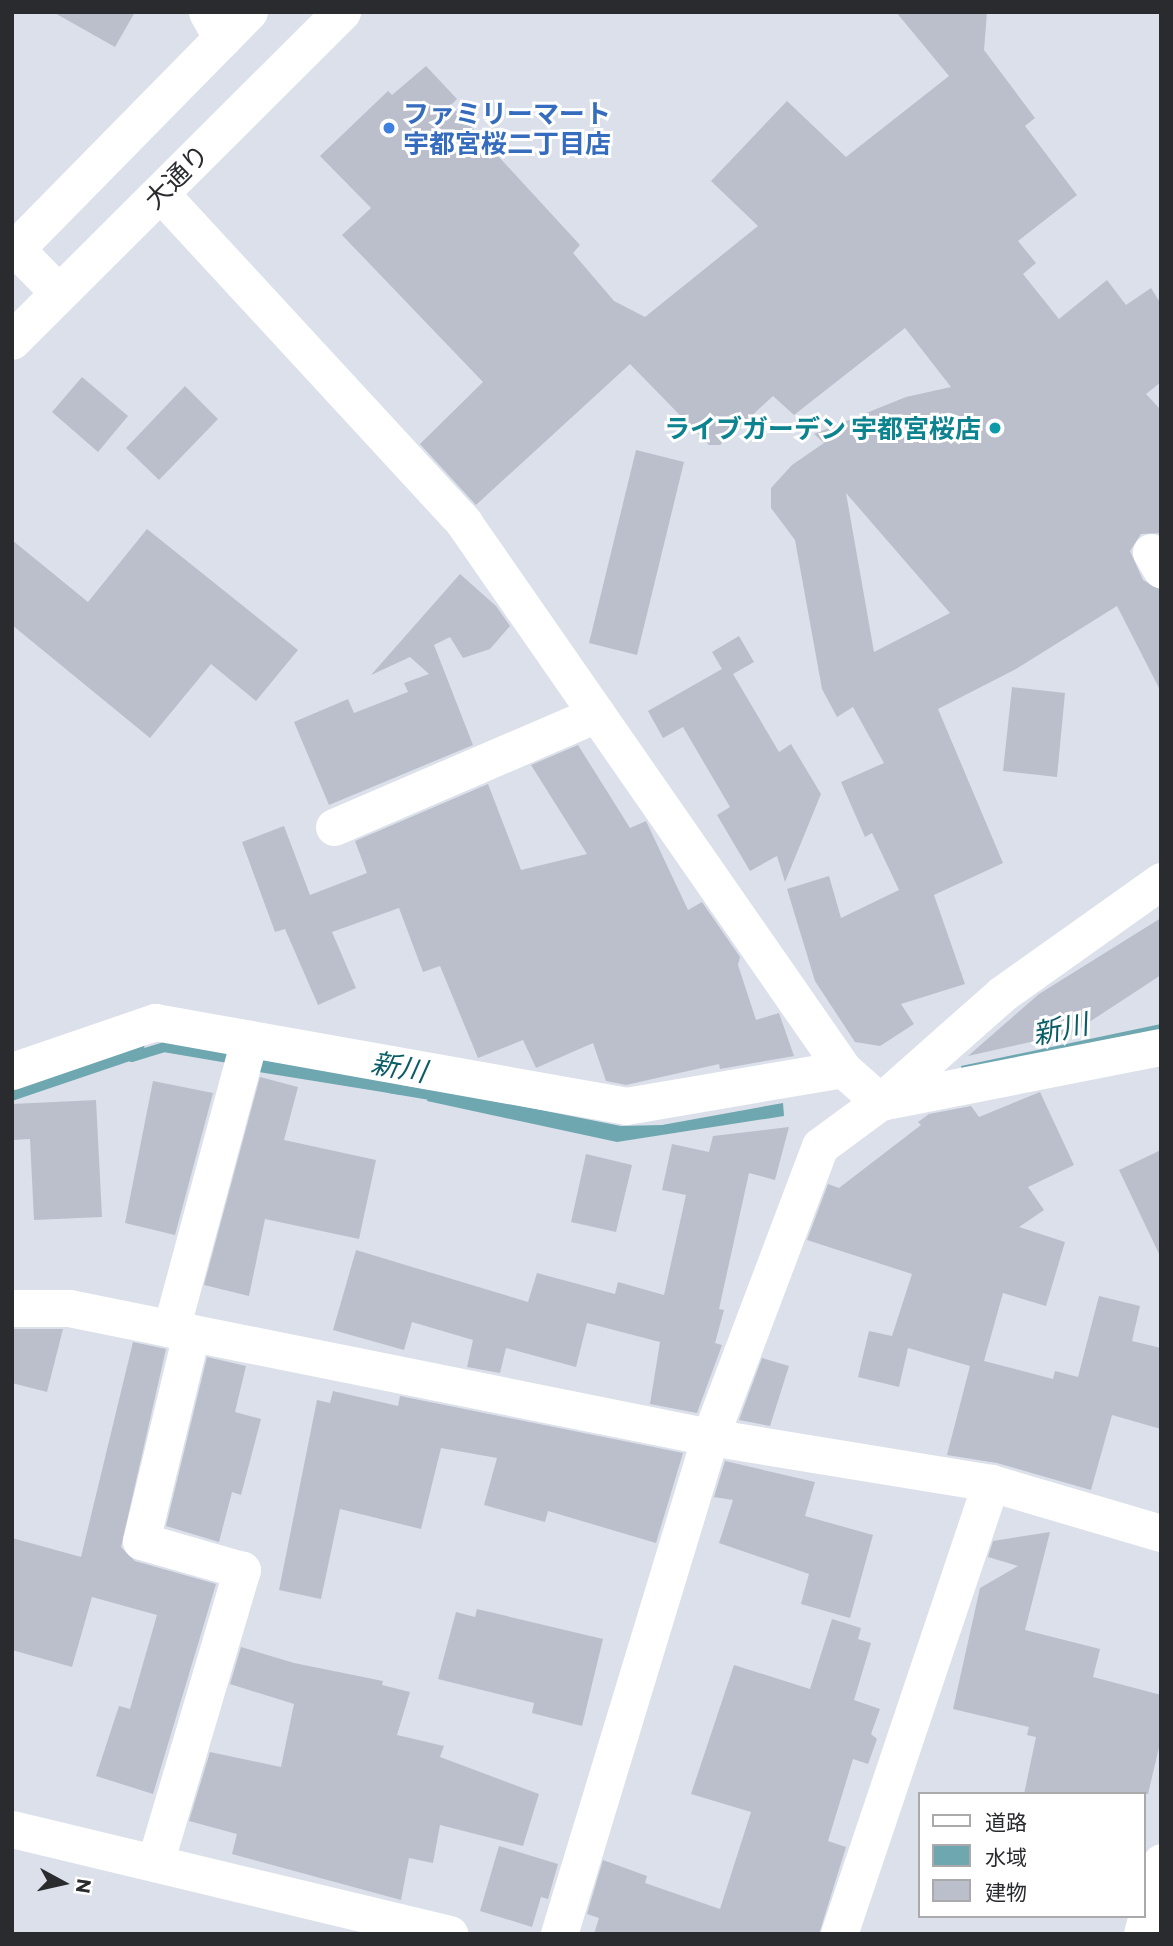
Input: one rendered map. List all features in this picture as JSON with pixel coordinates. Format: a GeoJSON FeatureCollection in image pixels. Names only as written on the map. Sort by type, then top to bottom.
{"type":"FeatureCollection","features":[{"type":"Feature","properties":{"kind":"highway"},"geometry":{"type":"LineString","coordinates":[[14,249],[214,26],[249,12]]}},
{"type":"Feature","properties":{"kind":"highway","name":"大通り"},"geometry":{"type":"LineString","coordinates":[[12,341],[342,12]]}},
{"type":"Feature","properties":{"kind":"street"},"geometry":{"type":"LineString","coordinates":[[160,193],[464,523],[843,1069],[880,1102]]}},
{"type":"Feature","properties":{"kind":"street"},"geometry":{"type":"LineString","coordinates":[[14,249],[59,293]]}},
{"type":"Feature","properties":{"kind":"street"},"geometry":{"type":"LineString","coordinates":[[334,827],[597,714]]}},
{"type":"Feature","properties":{"kind":"street"},"geometry":{"type":"LineString","coordinates":[[559,1934],[710,1437],[820,1146],[880,1102],[1002,994],[1161,881]]}},
{"type":"Feature","properties":{"kind":"street"},"geometry":{"type":"LineString","coordinates":[[12,1071],[155,1022],[249,1041],[626,1106],[843,1069]]}},
{"type":"Feature","properties":{"kind":"street"},"geometry":{"type":"LineString","coordinates":[[155,1863],[242,1570],[141,1542],[181,1332],[249,1041]]}},
{"type":"Feature","properties":{"kind":"street"},"geometry":{"type":"LineString","coordinates":[[880,1102],[1161,1047]]}},
{"type":"Feature","properties":{"kind":"street"},"geometry":{"type":"LineString","coordinates":[[12,1308],[69,1308],[710,1437],[991,1483],[1161,1533]]}},
{"type":"Feature","properties":{"kind":"street"},"geometry":{"type":"LineString","coordinates":[[839,1934],[991,1483]]}},
{"type":"Feature","properties":{"kind":"street"},"geometry":{"type":"LineString","coordinates":[[12,1829],[450,1934]]}},
{"type":"Feature","properties":{"kind":"street"},"geometry":{"type":"LineString","coordinates":[[1142,1934],[1161,1862]]}},
{"type":"Feature","properties":{"kind":"water"},"geometry":{"type":"Polygon","coordinates":[[[1161,1024],[1161,1036],[963,1077],[961,1066],[1161,1024]]]}},
{"type":"Feature","properties":{"kind":"water"},"geometry":{"type":"Polygon","coordinates":[[[145,1044],[142,1057],[12,1101],[12,1088],[145,1044]]]}},
{"type":"Feature","properties":{"kind":"water"},"geometry":{"type":"Polygon","coordinates":[[[256,1057],[403,1082],[401,1095],[253,1071],[256,1057]]]}},
{"type":"Feature","properties":{"kind":"water"},"geometry":{"type":"Polygon","coordinates":[[[430,1088],[621,1126],[662,1125],[783,1103],[784,1116],[617,1142],[427,1101],[430,1088]]]}},
{"type":"Feature","properties":{"kind":"building"},"geometry":{"type":"Polygon","coordinates":[[[53,12],[135,12],[115,47],[53,12]]]}},
{"type":"Feature","properties":{"kind":"building"},"geometry":{"type":"Polygon","coordinates":[[[896,12],[987,12],[984,50],[1035,118],[1025,126],[1077,195],[1018,241],[1036,263],[1023,274],[1059,319],[1107,280],[1126,305],[1151,288],[1161,304],[1161,382],[1146,394],[1161,410],[1161,533],[1141,534],[1130,551],[1143,580],[1161,590],[1161,692],[1117,606],[1016,669],[938,709],[1003,863],[934,895],[965,984],[901,1004],[914,1024],[880,1046],[855,1042],[815,981],[787,889],[829,876],[841,918],[899,890],[872,833],[865,837],[841,782],[884,763],[853,707],[837,717],[822,689],[795,540],[771,508],[771,488],[792,465],[824,443],[814,434],[906,397],[951,387],[905,328],[794,415],[773,396],[720,445],[709,445],[630,364],[476,505],[420,444],[483,382],[342,235],[371,208],[320,156],[388,91],[392,95],[426,66],[457,99],[451,105],[580,245],[573,253],[614,301],[645,317],[758,226],[711,181],[787,101],[846,157],[949,76],[896,12]],[[846,493],[874,652],[950,613],[846,493]]]}},
{"type":"Feature","properties":{"kind":"building"},"geometry":{"type":"Polygon","coordinates":[[[82,377],[128,416],[98,452],[52,412],[82,377]]]}},
{"type":"Feature","properties":{"kind":"building"},"geometry":{"type":"Polygon","coordinates":[[[185,386],[218,419],[159,480],[126,448],[185,386]]]}},
{"type":"Feature","properties":{"kind":"building"},"geometry":{"type":"Polygon","coordinates":[[[636,450],[684,462],[637,655],[589,643],[636,450]]]}},
{"type":"Feature","properties":{"kind":"building"},"geometry":{"type":"Polygon","coordinates":[[[147,529],[298,650],[256,701],[211,664],[150,738],[12,625],[12,540],[88,602],[147,529]]]}},
{"type":"Feature","properties":{"kind":"building"},"geometry":{"type":"Polygon","coordinates":[[[460,574],[496,606],[510,626],[490,649],[463,658],[450,637],[434,645],[473,745],[329,805],[294,722],[348,699],[354,713],[408,692],[404,683],[429,674],[410,657],[371,675],[460,574]]]}},
{"type":"Feature","properties":{"kind":"building"},"geometry":{"type":"Polygon","coordinates":[[[739,636],[754,662],[733,674],[779,752],[791,744],[821,794],[785,882],[777,856],[750,871],[717,815],[730,807],[683,727],[663,738],[648,711],[722,669],[712,652],[739,636]]]}},
{"type":"Feature","properties":{"kind":"building"},"geometry":{"type":"Polygon","coordinates":[[[1012,687],[1065,693],[1057,777],[1003,771],[1012,687]]]}},
{"type":"Feature","properties":{"kind":"building"},"geometry":{"type":"Polygon","coordinates":[[[578,745],[630,828],[646,821],[688,910],[702,902],[740,957],[738,965],[756,1020],[779,1013],[794,1056],[720,1069],[719,1064],[626,1085],[606,1081],[593,1043],[536,1068],[523,1040],[478,1058],[440,966],[423,972],[399,908],[332,932],[356,988],[318,1005],[285,929],[275,932],[242,842],[284,826],[310,895],[367,873],[355,841],[488,784],[521,870],[587,854],[531,765],[578,745]]]}},
{"type":"Feature","properties":{"kind":"building"},"geometry":{"type":"Polygon","coordinates":[[[1161,918],[1161,975],[1074,1032],[968,1056],[1039,994],[1161,918]]]}},
{"type":"Feature","properties":{"kind":"building"},"geometry":{"type":"Polygon","coordinates":[[[260,1077],[298,1087],[284,1140],[376,1160],[359,1239],[265,1219],[249,1296],[204,1285],[260,1077]]]}},
{"type":"Feature","properties":{"kind":"building"},"geometry":{"type":"Polygon","coordinates":[[[153,1081],[213,1093],[175,1235],[125,1223],[153,1081]]]}},
{"type":"Feature","properties":{"kind":"building"},"geometry":{"type":"Polygon","coordinates":[[[1040,1092],[1074,1165],[1028,1187],[1044,1210],[1019,1227],[1065,1242],[1046,1306],[1003,1293],[984,1361],[1053,1379],[1055,1371],[1078,1377],[1099,1296],[1140,1306],[1132,1341],[1161,1348],[1161,1429],[1112,1415],[1091,1490],[997,1463],[947,1455],[970,1366],[908,1348],[899,1387],[858,1377],[869,1331],[892,1336],[912,1274],[807,1240],[828,1184],[839,1188],[921,1125],[918,1122],[929,1114],[971,1106],[979,1117],[1040,1092]]]}},
{"type":"Feature","properties":{"kind":"building"},"geometry":{"type":"Polygon","coordinates":[[[96,1100],[102,1217],[34,1220],[30,1139],[12,1140],[12,1104],[96,1100]]]}},
{"type":"Feature","properties":{"kind":"building"},"geometry":{"type":"Polygon","coordinates":[[[789,1127],[775,1180],[749,1173],[719,1309],[724,1310],[715,1343],[722,1345],[697,1413],[650,1404],[660,1342],[587,1323],[576,1367],[506,1348],[500,1373],[467,1367],[473,1340],[412,1322],[404,1350],[333,1330],[356,1250],[528,1302],[537,1273],[615,1294],[618,1282],[664,1295],[686,1195],[662,1190],[672,1144],[709,1152],[713,1136],[789,1127]]]}},
{"type":"Feature","properties":{"kind":"building"},"geometry":{"type":"Polygon","coordinates":[[[1161,1150],[1161,1258],[1119,1170],[1161,1150]]]}},
{"type":"Feature","properties":{"kind":"building"},"geometry":{"type":"Polygon","coordinates":[[[586,1154],[632,1165],[616,1232],[571,1222],[586,1154]]]}},
{"type":"Feature","properties":{"kind":"building"},"geometry":{"type":"Polygon","coordinates":[[[12,1329],[63,1329],[47,1392],[12,1383],[12,1329]]]}},
{"type":"Feature","properties":{"kind":"building"},"geometry":{"type":"Polygon","coordinates":[[[133,1342],[166,1349],[121,1547],[135,1561],[216,1584],[153,1794],[96,1776],[119,1706],[130,1709],[157,1615],[92,1597],[72,1667],[12,1650],[12,1538],[81,1557],[133,1342]]]}},
{"type":"Feature","properties":{"kind":"building"},"geometry":{"type":"Polygon","coordinates":[[[207,1357],[246,1366],[235,1412],[261,1419],[241,1495],[232,1492],[219,1542],[166,1526],[207,1357]]]}},
{"type":"Feature","properties":{"kind":"building"},"geometry":{"type":"Polygon","coordinates":[[[762,1358],[789,1366],[770,1426],[739,1420],[762,1358]]]}},
{"type":"Feature","properties":{"kind":"building"},"geometry":{"type":"Polygon","coordinates":[[[333,1391],[398,1406],[400,1396],[683,1453],[656,1543],[548,1511],[545,1522],[484,1505],[497,1458],[441,1448],[421,1529],[340,1509],[321,1599],[279,1590],[317,1400],[330,1403],[333,1391]]]}},
{"type":"Feature","properties":{"kind":"building"},"geometry":{"type":"Polygon","coordinates":[[[725,1461],[815,1482],[805,1516],[873,1535],[850,1618],[801,1604],[809,1574],[719,1543],[733,1500],[714,1497],[725,1461]]]}},
{"type":"Feature","properties":{"kind":"building"},"geometry":{"type":"Polygon","coordinates":[[[1050,1532],[1025,1630],[1100,1649],[1093,1677],[1161,1695],[1161,1739],[1148,1794],[1024,1792],[1036,1737],[1027,1735],[1029,1727],[953,1709],[980,1588],[1018,1566],[988,1557],[993,1541],[1050,1532]]]}},
{"type":"Feature","properties":{"kind":"building"},"geometry":{"type":"Polygon","coordinates":[[[477,1609],[603,1639],[582,1726],[532,1713],[534,1703],[438,1679],[456,1612],[475,1617],[477,1609]]]}},
{"type":"Feature","properties":{"kind":"building"},"geometry":{"type":"Polygon","coordinates":[[[832,1619],[861,1628],[858,1639],[871,1643],[854,1700],[880,1709],[871,1734],[877,1739],[868,1764],[853,1759],[828,1841],[846,1847],[819,1934],[594,1934],[599,1918],[587,1914],[603,1860],[647,1876],[645,1883],[720,1909],[751,1812],[691,1794],[734,1665],[810,1689],[832,1619]]]}},
{"type":"Feature","properties":{"kind":"building"},"geometry":{"type":"Polygon","coordinates":[[[241,1647],[294,1663],[383,1681],[382,1685],[410,1692],[397,1735],[444,1746],[440,1757],[539,1794],[523,1846],[440,1825],[433,1863],[409,1858],[401,1900],[232,1854],[237,1834],[189,1821],[210,1752],[281,1767],[294,1704],[230,1684],[241,1647]]]}},
{"type":"Feature","properties":{"kind":"building"},"geometry":{"type":"Polygon","coordinates":[[[499,1846],[558,1864],[548,1899],[541,1897],[532,1927],[480,1911],[499,1846]]]}},
{"type":"Feature","properties":{"kind":"waterway","name":"新川"},"geometry":{"type":"LineString","coordinates":[[132,1057],[164,1047],[239,1060]]}},
{"type":"Feature","properties":{"kind":"waterway","name":"新川"},"geometry":{"type":"LineString","coordinates":[[389,1088],[442,1097]]}},
{"type":"Feature","properties":{"kind":"place","name":"ファミリーマート 宇都宮桜二丁目店"},"geometry":{"type":"Point","coordinates":[389,128]}},
{"type":"Feature","properties":{"kind":"place","name":"ライブガーデン 宇都宮桜店"},"geometry":{"type":"Point","coordinates":[995,428]}}]}
